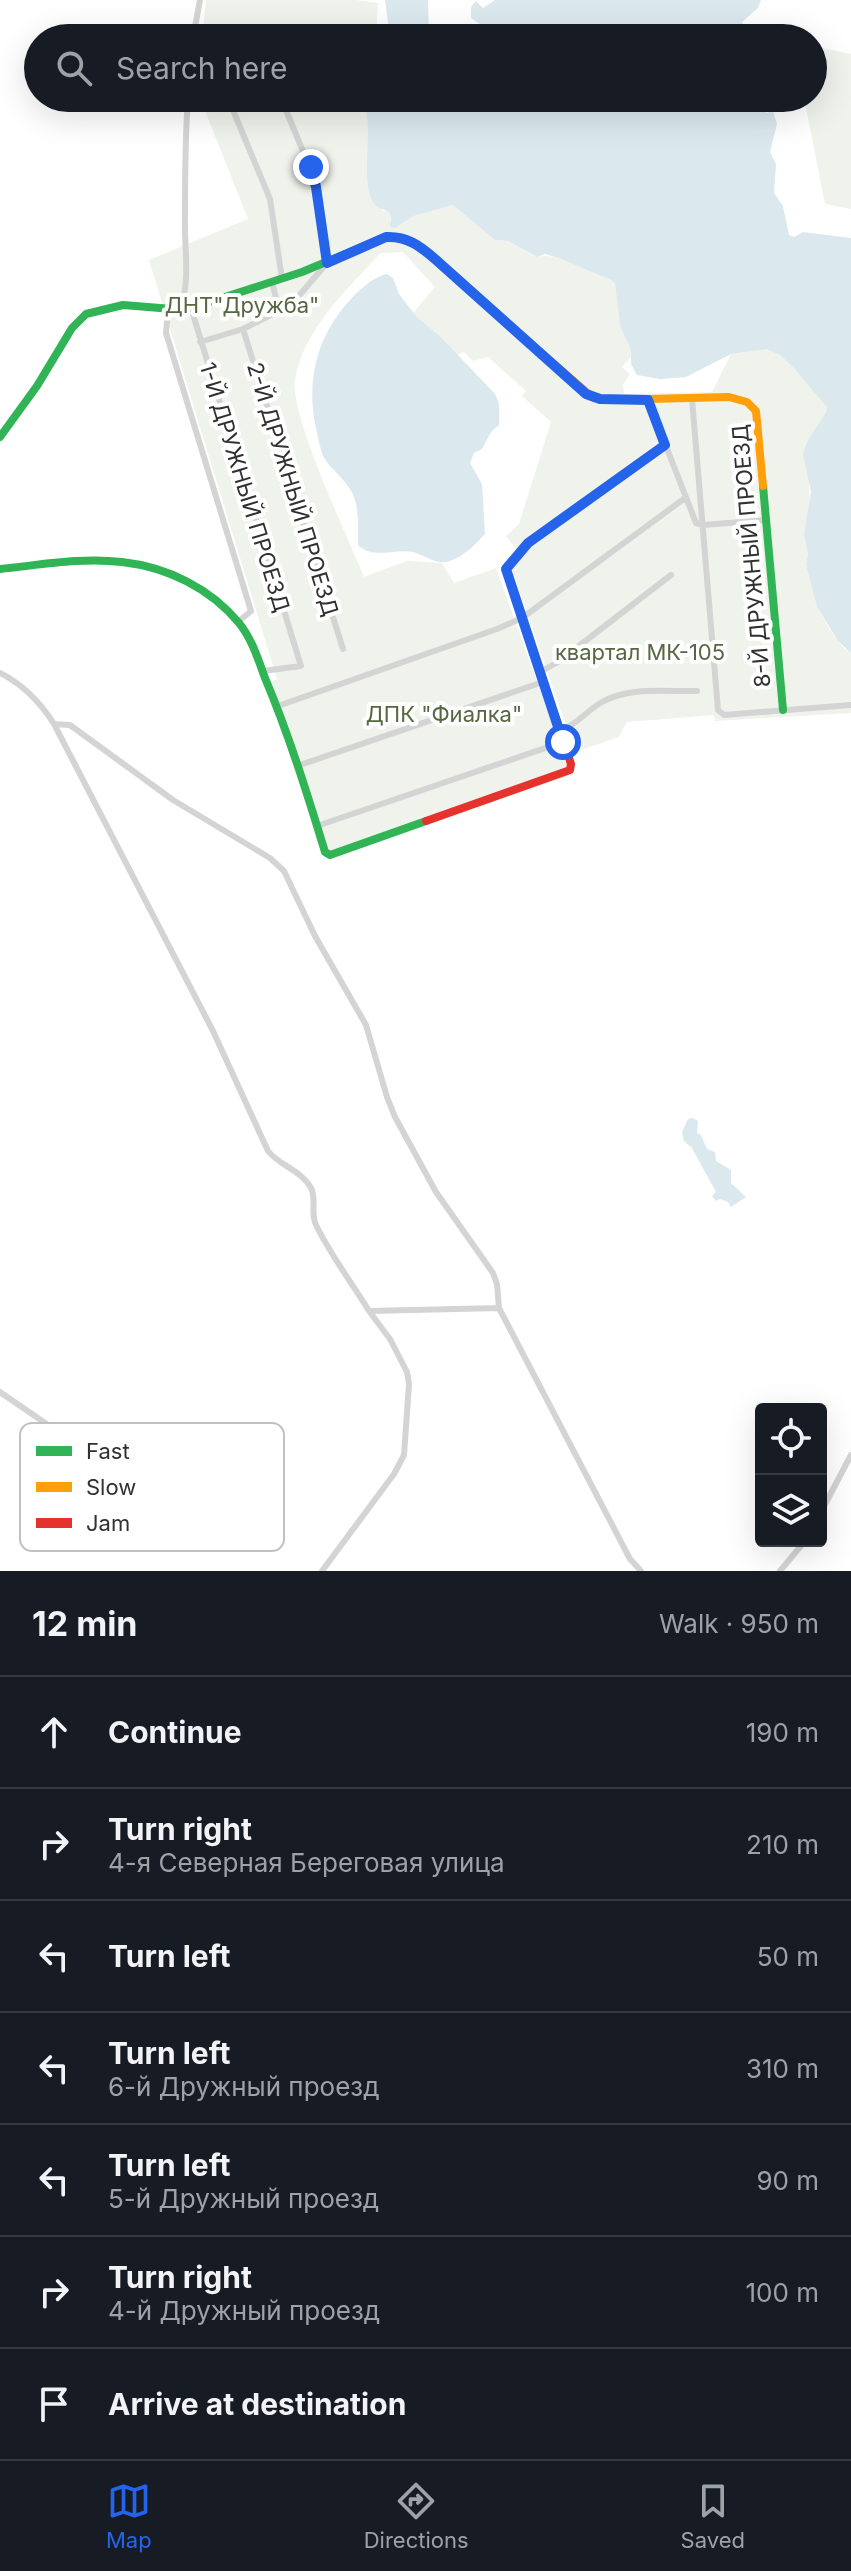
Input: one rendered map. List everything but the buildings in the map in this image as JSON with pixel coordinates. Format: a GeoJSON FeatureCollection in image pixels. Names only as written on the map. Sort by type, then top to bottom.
{"type":"FeatureCollection","features":[{"type":"Feature","properties":{"kind":"street"},"geometry":{"type":"LineString","coordinates":[[196,24],[200,0]]}},
{"type":"Feature","properties":{"kind":"street"},"geometry":{"type":"LineString","coordinates":[[180,310],[188,279],[185,218],[187,112]]}},
{"type":"Feature","properties":{"kind":"street"},"geometry":{"type":"LineString","coordinates":[[234,112],[270,199],[282,279]]}},
{"type":"Feature","properties":{"kind":"street"},"geometry":{"type":"LineString","coordinates":[[200,342],[243,329],[295,303],[327,263],[314,178],[287,112]]}},
{"type":"Feature","properties":{"kind":"street"},"geometry":{"type":"LineString","coordinates":[[0,437],[37,386],[72,328],[86,314],[123,305],[168,310],[191,308],[282,279],[391,237],[403,238],[422,248],[586,394],[600,399],[692,399],[718,710],[724,715],[851,705]]}},
{"type":"Feature","properties":{"kind":"street"},"geometry":{"type":"LineString","coordinates":[[272,282],[279,310]]}},
{"type":"Feature","properties":{"kind":"street","name":"1-Й ДРУЖНЫЙ ПРОЕЗД"},"geometry":{"type":"LineString","coordinates":[[191,308],[301,666],[263,671]]}},
{"type":"Feature","properties":{"kind":"street"},"geometry":{"type":"LineString","coordinates":[[168,310],[166,333],[251,611],[238,622]]}},
{"type":"Feature","properties":{"kind":"street","name":"2-Й ДРУЖНЫЙ ПРОЕЗД"},"geometry":{"type":"LineString","coordinates":[[243,329],[343,649]]}},
{"type":"Feature","properties":{"kind":"street","name":"8-Й ДРУЖНЫЙ ПРОЕЗД"},"geometry":{"type":"LineString","coordinates":[[692,399],[729,397],[747,402],[756,411],[783,710]]}},
{"type":"Feature","properties":{"kind":"street"},"geometry":{"type":"LineString","coordinates":[[648,400],[693,521],[703,525],[767,520]]}},
{"type":"Feature","properties":{"kind":"street"},"geometry":{"type":"LineString","coordinates":[[0,569],[99,560],[134,563],[188,580],[219,603],[238,622],[251,642],[278,706],[325,852],[330,855],[567,772],[571,768],[506,569],[528,543],[665,445]]}},
{"type":"Feature","properties":{"kind":"street"},"geometry":{"type":"LineString","coordinates":[[278,706],[522,618],[685,498]]}},
{"type":"Feature","properties":{"kind":"street"},"geometry":{"type":"LineString","coordinates":[[540,672],[558,662],[671,575]]}},
{"type":"Feature","properties":{"kind":"street"},"geometry":{"type":"LineString","coordinates":[[0,673],[29,692],[54,724],[213,1031],[268,1151],[298,1173],[311,1188],[315,1223],[369,1311],[390,1339],[407,1372],[409,1384],[404,1455],[394,1474],[322,1571]]}},
{"type":"Feature","properties":{"kind":"street"},"geometry":{"type":"LineString","coordinates":[[297,766],[543,682]]}},
{"type":"Feature","properties":{"kind":"street"},"geometry":{"type":"LineString","coordinates":[[560,731],[579,722],[601,702],[623,694],[697,691]]}},
{"type":"Feature","properties":{"kind":"street"},"geometry":{"type":"LineString","coordinates":[[54,724],[70,725],[173,800],[278,863],[284,871],[315,936],[362,1016],[395,1117],[436,1192],[493,1273],[499,1308],[630,1559],[641,1571]]}},
{"type":"Feature","properties":{"kind":"street"},"geometry":{"type":"LineString","coordinates":[[317,826],[563,742]]}},
{"type":"Feature","properties":{"kind":"street"},"geometry":{"type":"LineString","coordinates":[[369,1311],[499,1308]]}},
{"type":"Feature","properties":{"kind":"street"},"geometry":{"type":"LineString","coordinates":[[0,1392],[45,1423]]}},
{"type":"Feature","properties":{"kind":"street"},"geometry":{"type":"LineString","coordinates":[[827,1501],[851,1455]]}},
{"type":"Feature","properties":{"kind":"street"},"geometry":{"type":"LineString","coordinates":[[780,1571],[800,1547]]}},
{"type":"Feature","properties":{"kind":"green space"},"geometry":{"type":"Polygon","coordinates":[[[206,0],[356,0],[378,3],[377,24],[203,24],[206,0]]]}},
{"type":"Feature","properties":{"kind":"green space"},"geometry":{"type":"Polygon","coordinates":[[[827,49],[851,54],[851,209],[825,204],[807,112],[827,112],[827,49]]]}},
{"type":"Feature","properties":{"kind":"green space"},"geometry":{"type":"Polygon","coordinates":[[[206,112],[367,112],[370,124],[368,147],[382,211],[391,215],[390,222],[399,226],[414,216],[453,205],[500,241],[508,241],[536,257],[555,257],[574,263],[615,284],[620,326],[631,350],[631,357],[622,367],[630,374],[623,385],[624,394],[712,392],[731,354],[769,349],[792,365],[827,407],[809,482],[810,505],[804,534],[808,554],[806,565],[817,607],[830,630],[851,653],[851,713],[715,721],[714,715],[627,722],[619,737],[575,752],[511,567],[521,556],[506,536],[519,524],[551,422],[522,396],[526,391],[488,357],[473,361],[464,352],[458,355],[416,316],[413,313],[435,287],[403,252],[381,253],[317,326],[300,361],[295,379],[296,396],[310,447],[364,577],[407,561],[442,563],[454,583],[496,568],[571,775],[329,859],[271,682],[277,679],[149,260],[248,219],[206,112]]]}},
{"type":"Feature","properties":{"kind":"shaded area"},"geometry":{"type":"Polygon","coordinates":[[[385,0],[428,0],[429,24],[388,24],[385,0]]]}},
{"type":"Feature","properties":{"kind":"shaded area"},"geometry":{"type":"Polygon","coordinates":[[[495,0],[761,0],[758,8],[743,24],[480,24],[471,18],[471,7],[476,1],[483,8],[495,0]]]}},
{"type":"Feature","properties":{"kind":"shaded area"},"geometry":{"type":"Polygon","coordinates":[[[366,112],[773,112],[777,124],[770,152],[776,164],[774,193],[783,206],[789,235],[794,237],[803,232],[851,238],[851,653],[838,641],[817,607],[806,565],[808,554],[804,534],[811,492],[803,454],[827,407],[791,365],[767,349],[731,354],[686,377],[660,379],[637,375],[631,364],[631,350],[620,326],[615,284],[611,280],[559,258],[545,254],[537,257],[508,241],[495,240],[453,205],[414,216],[395,228],[390,227],[390,214],[376,206],[368,187],[366,112]]]}},
{"type":"Feature","properties":{"kind":"shaded area"},"geometry":{"type":"Polygon","coordinates":[[[387,274],[393,278],[399,294],[416,316],[440,336],[495,394],[499,403],[499,425],[491,432],[482,449],[474,453],[470,463],[482,484],[485,534],[464,553],[445,562],[406,551],[370,552],[358,545],[354,497],[324,458],[313,413],[315,367],[331,325],[355,295],[374,279],[387,274]]]}},
{"type":"Feature","properties":{"kind":"shaded area"},"geometry":{"type":"Polygon","coordinates":[[[688,1119],[698,1121],[697,1133],[707,1149],[715,1152],[716,1161],[731,1170],[731,1183],[746,1197],[731,1207],[728,1202],[716,1201],[712,1196],[716,1192],[692,1148],[684,1141],[682,1132],[688,1119]]]}},
{"type":"Feature","properties":{"kind":"traffic: fast"},"geometry":{"type":"LineString","coordinates":[[0,437],[37,386],[72,328],[86,314],[123,305],[185,310],[302,272],[386,237],[403,238],[422,248],[498,315]]}},
{"type":"Feature","properties":{"kind":"traffic: fast"},"geometry":{"type":"LineString","coordinates":[[763,486],[783,710]]}},
{"type":"Feature","properties":{"kind":"traffic: fast"},"geometry":{"type":"LineString","coordinates":[[0,569],[107,561],[155,569],[186,581],[215,599],[239,623],[251,642],[290,743],[325,852],[330,855],[426,821]]}},
{"type":"Feature","properties":{"kind":"traffic: slow"},"geometry":{"type":"LineString","coordinates":[[498,315],[592,397],[607,400],[729,397],[747,402],[756,411],[763,486]]}},
{"type":"Feature","properties":{"kind":"traffic: jam"},"geometry":{"type":"LineString","coordinates":[[426,821],[570,770],[571,764],[506,569],[528,543],[665,445]]}},
{"type":"Feature","properties":{"kind":"route"},"geometry":{"type":"LineString","coordinates":[[311,167],[327,263],[386,237],[403,238],[435,259],[586,394],[600,399],[648,400],[665,445],[528,543],[506,569],[563,742]]}},
{"type":"Feature","properties":{"kind":"park label","name":"ДНТ\"Дружба\""},"geometry":{"type":"Point","coordinates":[242,305]}},
{"type":"Feature","properties":{"kind":"park label","name":"квартал МК-105"},"geometry":{"type":"Point","coordinates":[640,652]}},
{"type":"Feature","properties":{"kind":"park label","name":"ДПК \"Фиалка\""},"geometry":{"type":"Point","coordinates":[444,714]}}]}
